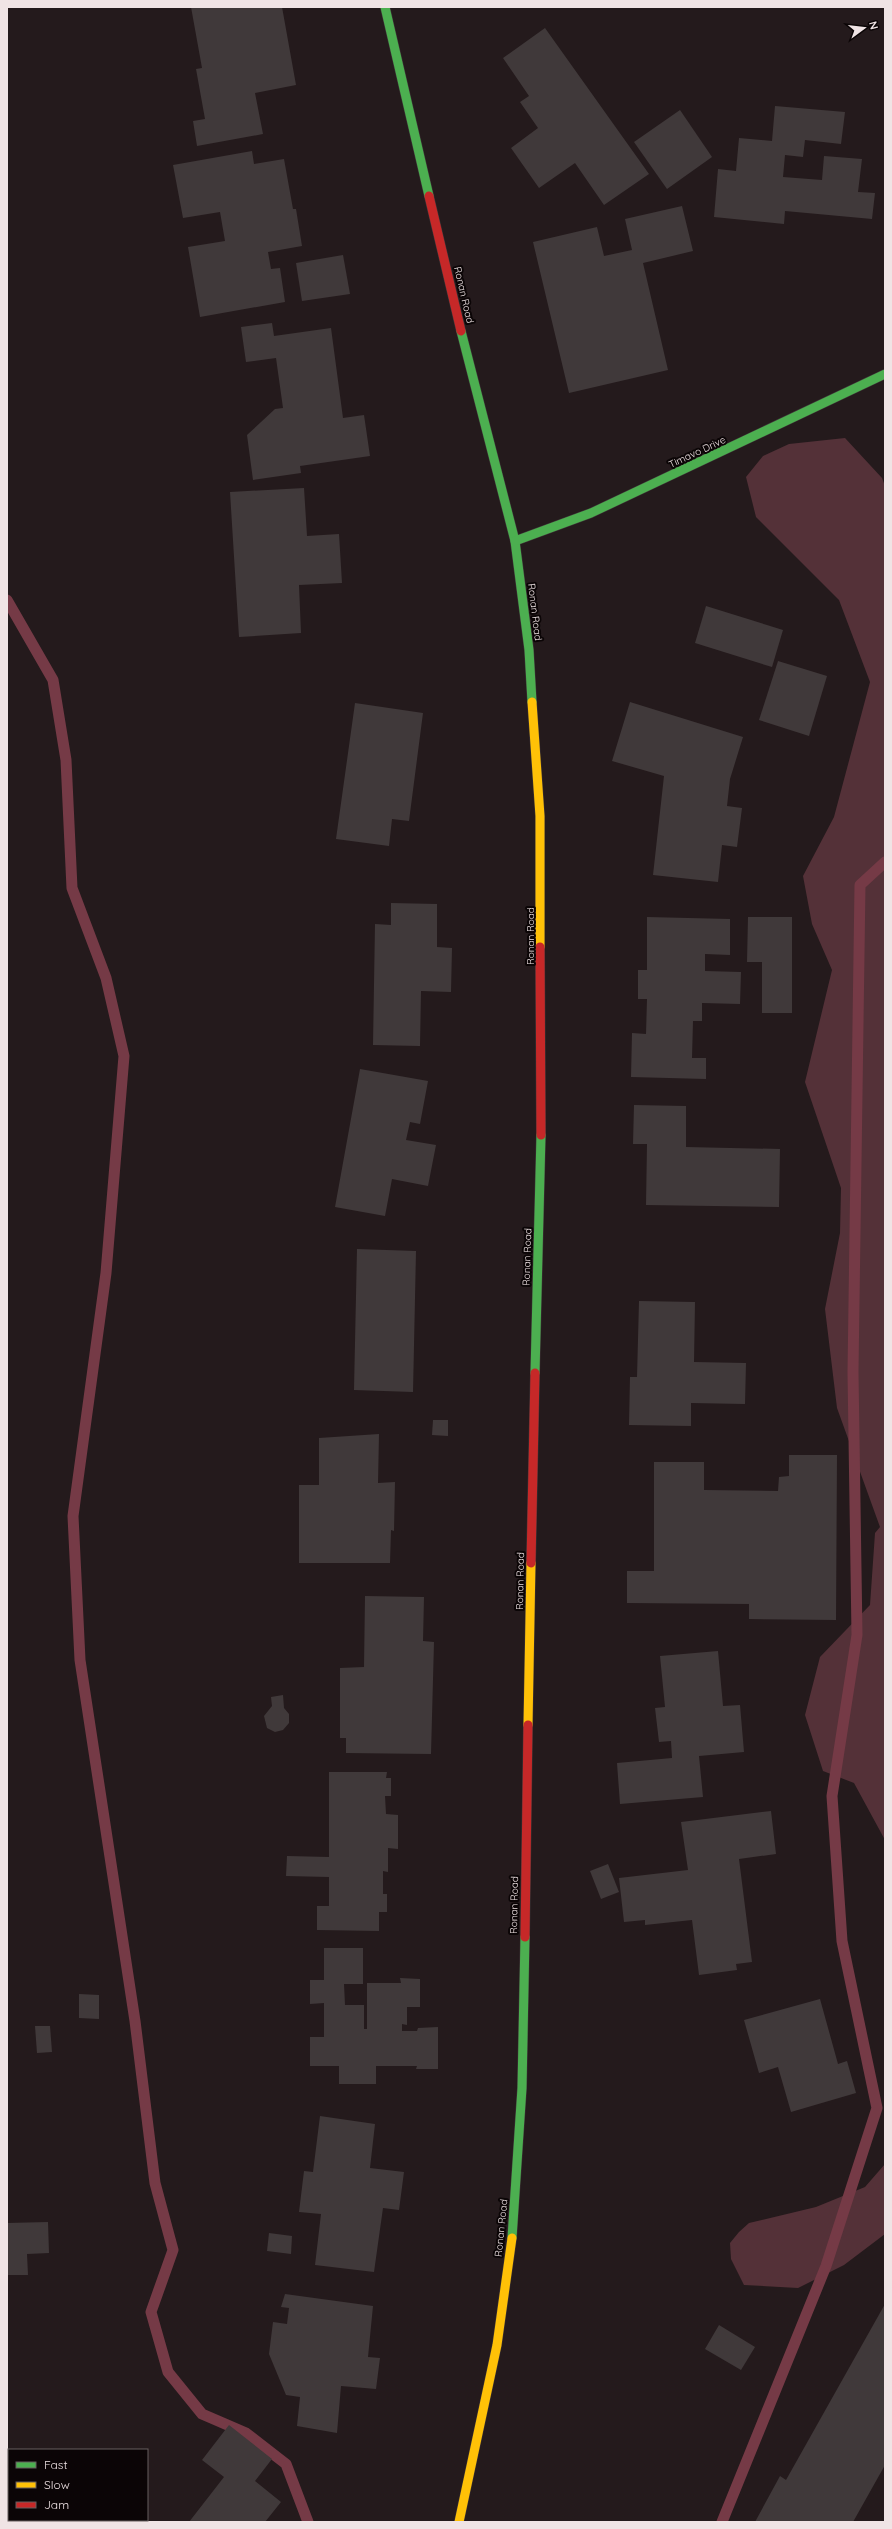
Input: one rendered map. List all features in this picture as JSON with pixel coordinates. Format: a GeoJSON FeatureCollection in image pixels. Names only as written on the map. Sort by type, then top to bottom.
{"type":"FeatureCollection","features":[{"type":"Feature","properties":{"kind":"street","name":"Ronan Road"},"geometry":{"type":"LineString","coordinates":[[385,7],[460,329],[515,541],[529,650],[536,731],[540,816],[542,1055],[539,1056],[541,1159],[533,1442],[522,2088],[514,2220],[498,2345],[458,2522]]}},
{"type":"Feature","properties":{"kind":"street","name":"Timavo Drive"},"geometry":{"type":"LineString","coordinates":[[515,541],[591,513],[885,374]]}},
{"type":"Feature","properties":{"kind":"shaded area"},"geometry":{"type":"Polygon","coordinates":[[[845,438],[882,478],[885,486],[885,1840],[854,1783],[823,1771],[805,1715],[820,1657],[870,1605],[875,1533],[880,1527],[837,1408],[825,1309],[840,1233],[841,1188],[805,1082],[832,970],[812,924],[803,876],[834,817],[870,682],[839,600],[756,517],[746,477],[763,456],[789,444],[845,438]]]}},
{"type":"Feature","properties":{"kind":"shaded area"},"geometry":{"type":"Polygon","coordinates":[[[885,2164],[885,2234],[844,2265],[798,2288],[744,2285],[731,2259],[730,2243],[749,2223],[816,2207],[865,2187],[885,2164]]]}},
{"type":"Feature","properties":{"kind":"building"},"geometry":{"type":"Polygon","coordinates":[[[191,7],[282,7],[296,85],[255,93],[263,134],[197,146],[193,121],[205,119],[196,69],[202,68],[191,7]]]}},
{"type":"Feature","properties":{"kind":"building"},"geometry":{"type":"Polygon","coordinates":[[[545,28],[649,174],[604,205],[575,163],[539,188],[511,148],[538,128],[520,102],[529,96],[503,58],[545,28]]]}},
{"type":"Feature","properties":{"kind":"building"},"geometry":{"type":"Polygon","coordinates":[[[775,106],[845,112],[841,144],[805,140],[803,157],[785,155],[783,177],[822,180],[824,156],[862,159],[858,192],[875,193],[872,219],[785,211],[784,224],[714,217],[718,169],[736,171],[739,138],[772,141],[775,106]]]}},
{"type":"Feature","properties":{"kind":"building"},"geometry":{"type":"Polygon","coordinates":[[[680,110],[712,157],[667,189],[634,142],[680,110]]]}},
{"type":"Feature","properties":{"kind":"building"},"geometry":{"type":"Polygon","coordinates":[[[252,151],[254,164],[284,159],[293,209],[296,209],[302,246],[268,252],[271,269],[280,268],[285,302],[200,317],[188,247],[225,241],[220,212],[183,218],[173,165],[252,151]]]}},
{"type":"Feature","properties":{"kind":"building"},"geometry":{"type":"Polygon","coordinates":[[[682,206],[693,251],[643,263],[668,370],[569,393],[533,242],[597,227],[604,256],[632,250],[625,219],[682,206]]]}},
{"type":"Feature","properties":{"kind":"building"},"geometry":{"type":"Polygon","coordinates":[[[343,255],[350,294],[302,301],[296,263],[343,255]]]}},
{"type":"Feature","properties":{"kind":"building"},"geometry":{"type":"Polygon","coordinates":[[[272,323],[274,336],[331,328],[343,418],[364,415],[370,456],[300,466],[301,473],[253,480],[247,435],[275,409],[283,408],[276,358],[246,362],[241,327],[272,323]]]}},
{"type":"Feature","properties":{"kind":"building"},"geometry":{"type":"Polygon","coordinates":[[[304,488],[307,536],[339,534],[342,583],[299,585],[301,633],[239,637],[230,492],[304,488]]]}},
{"type":"Feature","properties":{"kind":"building"},"geometry":{"type":"Polygon","coordinates":[[[706,606],[783,630],[772,667],[695,643],[706,606]]]}},
{"type":"Feature","properties":{"kind":"building"},"geometry":{"type":"Polygon","coordinates":[[[778,661],[827,676],[809,736],[759,720],[778,661]]]}},
{"type":"Feature","properties":{"kind":"building"},"geometry":{"type":"Polygon","coordinates":[[[630,702],[743,737],[730,779],[727,806],[742,808],[737,847],[722,845],[718,882],[653,875],[664,776],[612,761],[630,702]]]}},
{"type":"Feature","properties":{"kind":"building"},"geometry":{"type":"Polygon","coordinates":[[[355,703],[423,713],[409,821],[392,819],[389,846],[336,839],[355,703]]]}},
{"type":"Feature","properties":{"kind":"building"},"geometry":{"type":"Polygon","coordinates":[[[391,903],[437,904],[437,947],[452,948],[451,992],[421,991],[420,1046],[373,1045],[375,924],[391,925],[391,903]]]}},
{"type":"Feature","properties":{"kind":"building"},"geometry":{"type":"Polygon","coordinates":[[[647,917],[730,919],[730,955],[705,954],[705,971],[741,972],[740,1004],[702,1003],[702,1021],[693,1021],[692,1058],[706,1058],[706,1079],[631,1077],[632,1033],[646,1034],[647,999],[638,999],[638,970],[647,970],[647,917]]]}},
{"type":"Feature","properties":{"kind":"building"},"geometry":{"type":"Polygon","coordinates":[[[748,917],[792,917],[792,1013],[762,1013],[762,962],[747,962],[748,917]]]}},
{"type":"Feature","properties":{"kind":"building"},"geometry":{"type":"Polygon","coordinates":[[[360,1069],[428,1081],[420,1124],[410,1122],[406,1140],[436,1145],[428,1186],[392,1179],[385,1216],[335,1207],[360,1069]]]}},
{"type":"Feature","properties":{"kind":"building"},"geometry":{"type":"Polygon","coordinates":[[[634,1105],[686,1106],[686,1147],[780,1149],[779,1207],[646,1205],[647,1144],[633,1144],[634,1105]]]}},
{"type":"Feature","properties":{"kind":"building"},"geometry":{"type":"Polygon","coordinates":[[[357,1249],[416,1251],[413,1392],[354,1390],[357,1249]]]}},
{"type":"Feature","properties":{"kind":"building"},"geometry":{"type":"Polygon","coordinates":[[[639,1301],[695,1302],[694,1362],[746,1363],[745,1404],[691,1403],[691,1426],[629,1425],[630,1377],[637,1377],[639,1301]]]}},
{"type":"Feature","properties":{"kind":"building"},"geometry":{"type":"Polygon","coordinates":[[[433,1420],[448,1420],[448,1436],[432,1435],[433,1420]]]}},
{"type":"Feature","properties":{"kind":"building"},"geometry":{"type":"Polygon","coordinates":[[[379,1434],[378,1483],[395,1482],[394,1531],[391,1530],[390,1563],[299,1563],[299,1485],[319,1485],[319,1438],[379,1434]]]}},
{"type":"Feature","properties":{"kind":"building"},"geometry":{"type":"Polygon","coordinates":[[[789,1455],[837,1455],[836,1620],[749,1619],[749,1604],[627,1603],[627,1571],[654,1571],[654,1462],[704,1462],[704,1490],[778,1491],[779,1477],[789,1476],[789,1455]]]}},
{"type":"Feature","properties":{"kind":"building"},"geometry":{"type":"Polygon","coordinates":[[[365,1596],[424,1597],[423,1641],[434,1642],[431,1754],[346,1753],[346,1738],[340,1738],[340,1668],[364,1667],[365,1596]]]}},
{"type":"Feature","properties":{"kind":"building"},"geometry":{"type":"Polygon","coordinates":[[[718,1651],[723,1706],[740,1705],[744,1752],[699,1756],[703,1797],[620,1804],[617,1763],[672,1758],[671,1741],[659,1742],[655,1708],[665,1707],[660,1656],[718,1651]]]}},
{"type":"Feature","properties":{"kind":"building"},"geometry":{"type":"Polygon","coordinates":[[[283,1695],[284,1708],[289,1714],[289,1723],[283,1730],[275,1732],[267,1728],[264,1716],[272,1706],[271,1697],[283,1695]]]}},
{"type":"Feature","properties":{"kind":"building"},"geometry":{"type":"Polygon","coordinates":[[[329,1772],[387,1772],[386,1778],[391,1778],[391,1796],[385,1796],[386,1814],[398,1815],[398,1849],[388,1848],[388,1872],[383,1871],[383,1894],[387,1894],[387,1912],[379,1912],[379,1931],[317,1930],[317,1906],[329,1906],[329,1877],[286,1876],[287,1856],[329,1857],[329,1772]]]}},
{"type":"Feature","properties":{"kind":"building"},"geometry":{"type":"Polygon","coordinates":[[[771,1811],[776,1854],[739,1859],[752,1962],[736,1964],[737,1970],[699,1975],[692,1920],[645,1925],[645,1920],[624,1922],[619,1878],[688,1870],[681,1822],[771,1811]]]}},
{"type":"Feature","properties":{"kind":"building"},"geometry":{"type":"Polygon","coordinates":[[[608,1864],[619,1892],[601,1899],[590,1871],[608,1864]]]}},
{"type":"Feature","properties":{"kind":"building"},"geometry":{"type":"Polygon","coordinates":[[[324,1948],[363,1948],[363,1984],[344,1984],[345,2005],[364,2005],[364,2029],[367,2029],[367,1983],[401,1983],[400,1978],[420,1979],[420,2007],[407,2007],[407,2025],[402,2024],[402,2031],[417,2031],[418,2028],[438,2027],[438,2069],[416,2069],[417,2066],[376,2066],[376,2084],[339,2084],[339,2066],[310,2066],[310,2037],[324,2037],[324,2003],[310,2004],[310,1980],[324,1980],[324,1948]]]}},
{"type":"Feature","properties":{"kind":"building"},"geometry":{"type":"Polygon","coordinates":[[[79,1994],[99,1995],[99,2019],[79,2018],[79,1994]]]}},
{"type":"Feature","properties":{"kind":"building"},"geometry":{"type":"Polygon","coordinates":[[[820,1999],[838,2064],[847,2061],[856,2093],[791,2112],[778,2067],[759,2073],[744,2020],[820,1999]]]}},
{"type":"Feature","properties":{"kind":"building"},"geometry":{"type":"Polygon","coordinates":[[[35,2026],[50,2026],[52,2052],[37,2053],[35,2026]]]}},
{"type":"Feature","properties":{"kind":"building"},"geometry":{"type":"Polygon","coordinates":[[[320,2116],[375,2124],[370,2168],[404,2172],[399,2210],[383,2208],[374,2272],[315,2265],[321,2214],[299,2212],[304,2171],[313,2172],[320,2116]]]}},
{"type":"Feature","properties":{"kind":"building"},"geometry":{"type":"Polygon","coordinates":[[[48,2222],[49,2253],[27,2254],[28,2275],[7,2275],[7,2223],[48,2222]]]}},
{"type":"Feature","properties":{"kind":"building"},"geometry":{"type":"Polygon","coordinates":[[[269,2233],[292,2236],[291,2254],[267,2251],[269,2233]]]}},
{"type":"Feature","properties":{"kind":"building"},"geometry":{"type":"Polygon","coordinates":[[[285,2294],[373,2306],[368,2357],[380,2358],[376,2389],[341,2386],[337,2433],[297,2426],[300,2397],[286,2395],[269,2354],[273,2322],[287,2324],[289,2308],[281,2307],[285,2294]]]}},
{"type":"Feature","properties":{"kind":"building"},"geometry":{"type":"Polygon","coordinates":[[[885,2304],[885,2465],[853,2522],[755,2522],[780,2476],[786,2480],[885,2304]]]}},
{"type":"Feature","properties":{"kind":"building"},"geometry":{"type":"Polygon","coordinates":[[[719,2325],[755,2347],[741,2370],[705,2349],[719,2325]]]}},
{"type":"Feature","properties":{"kind":"building"},"geometry":{"type":"Polygon","coordinates":[[[229,2425],[272,2459],[255,2481],[281,2502],[265,2522],[189,2522],[224,2477],[202,2460],[229,2425]]]}},
{"type":"Feature","properties":{"kind":"building"},"geometry":{"type":"Polygon","coordinates":[[[108,2521],[110,2522],[90,2522],[108,2521]]]}},
{"type":"Feature","properties":{"kind":"waterway"},"geometry":{"type":"LineString","coordinates":[[7,600],[53,680],[66,760],[72,888],[106,978],[124,1056],[106,1273],[73,1516],[80,1660],[135,2021],[155,2183],[173,2250],[151,2312],[168,2372],[202,2414],[246,2433],[286,2464],[308,2522]]}},
{"type":"Feature","properties":{"kind":"waterway"},"geometry":{"type":"LineString","coordinates":[[722,2522],[826,2266],[877,2108],[842,1941],[832,1796],[857,1635],[853,1372],[860,885],[885,862]]}},
{"type":"Feature","properties":{"kind":"traffic: fast"},"geometry":{"type":"LineString","coordinates":[[385,7],[429,196]]}},
{"type":"Feature","properties":{"kind":"traffic: fast"},"geometry":{"type":"LineString","coordinates":[[461,331],[515,541],[529,650],[532,702]]}},
{"type":"Feature","properties":{"kind":"traffic: fast"},"geometry":{"type":"LineString","coordinates":[[515,541],[591,513],[885,374]]}},
{"type":"Feature","properties":{"kind":"traffic: fast"},"geometry":{"type":"LineString","coordinates":[[535,1373],[541,1135]]}},
{"type":"Feature","properties":{"kind":"traffic: fast"},"geometry":{"type":"LineString","coordinates":[[512,2238],[522,2088],[525,1937]]}},
{"type":"Feature","properties":{"kind":"traffic: slow"},"geometry":{"type":"LineString","coordinates":[[532,702],[540,816],[540,947]]}},
{"type":"Feature","properties":{"kind":"traffic: slow"},"geometry":{"type":"LineString","coordinates":[[528,1725],[531,1563]]}},
{"type":"Feature","properties":{"kind":"traffic: slow"},"geometry":{"type":"LineString","coordinates":[[459,2522],[497,2345],[512,2238]]}},
{"type":"Feature","properties":{"kind":"traffic: jam"},"geometry":{"type":"LineString","coordinates":[[429,196],[461,331]]}},
{"type":"Feature","properties":{"kind":"traffic: jam"},"geometry":{"type":"LineString","coordinates":[[540,947],[541,1135]]}},
{"type":"Feature","properties":{"kind":"traffic: jam"},"geometry":{"type":"LineString","coordinates":[[531,1563],[535,1373]]}},
{"type":"Feature","properties":{"kind":"traffic: jam"},"geometry":{"type":"LineString","coordinates":[[525,1937],[528,1725]]}}]}
